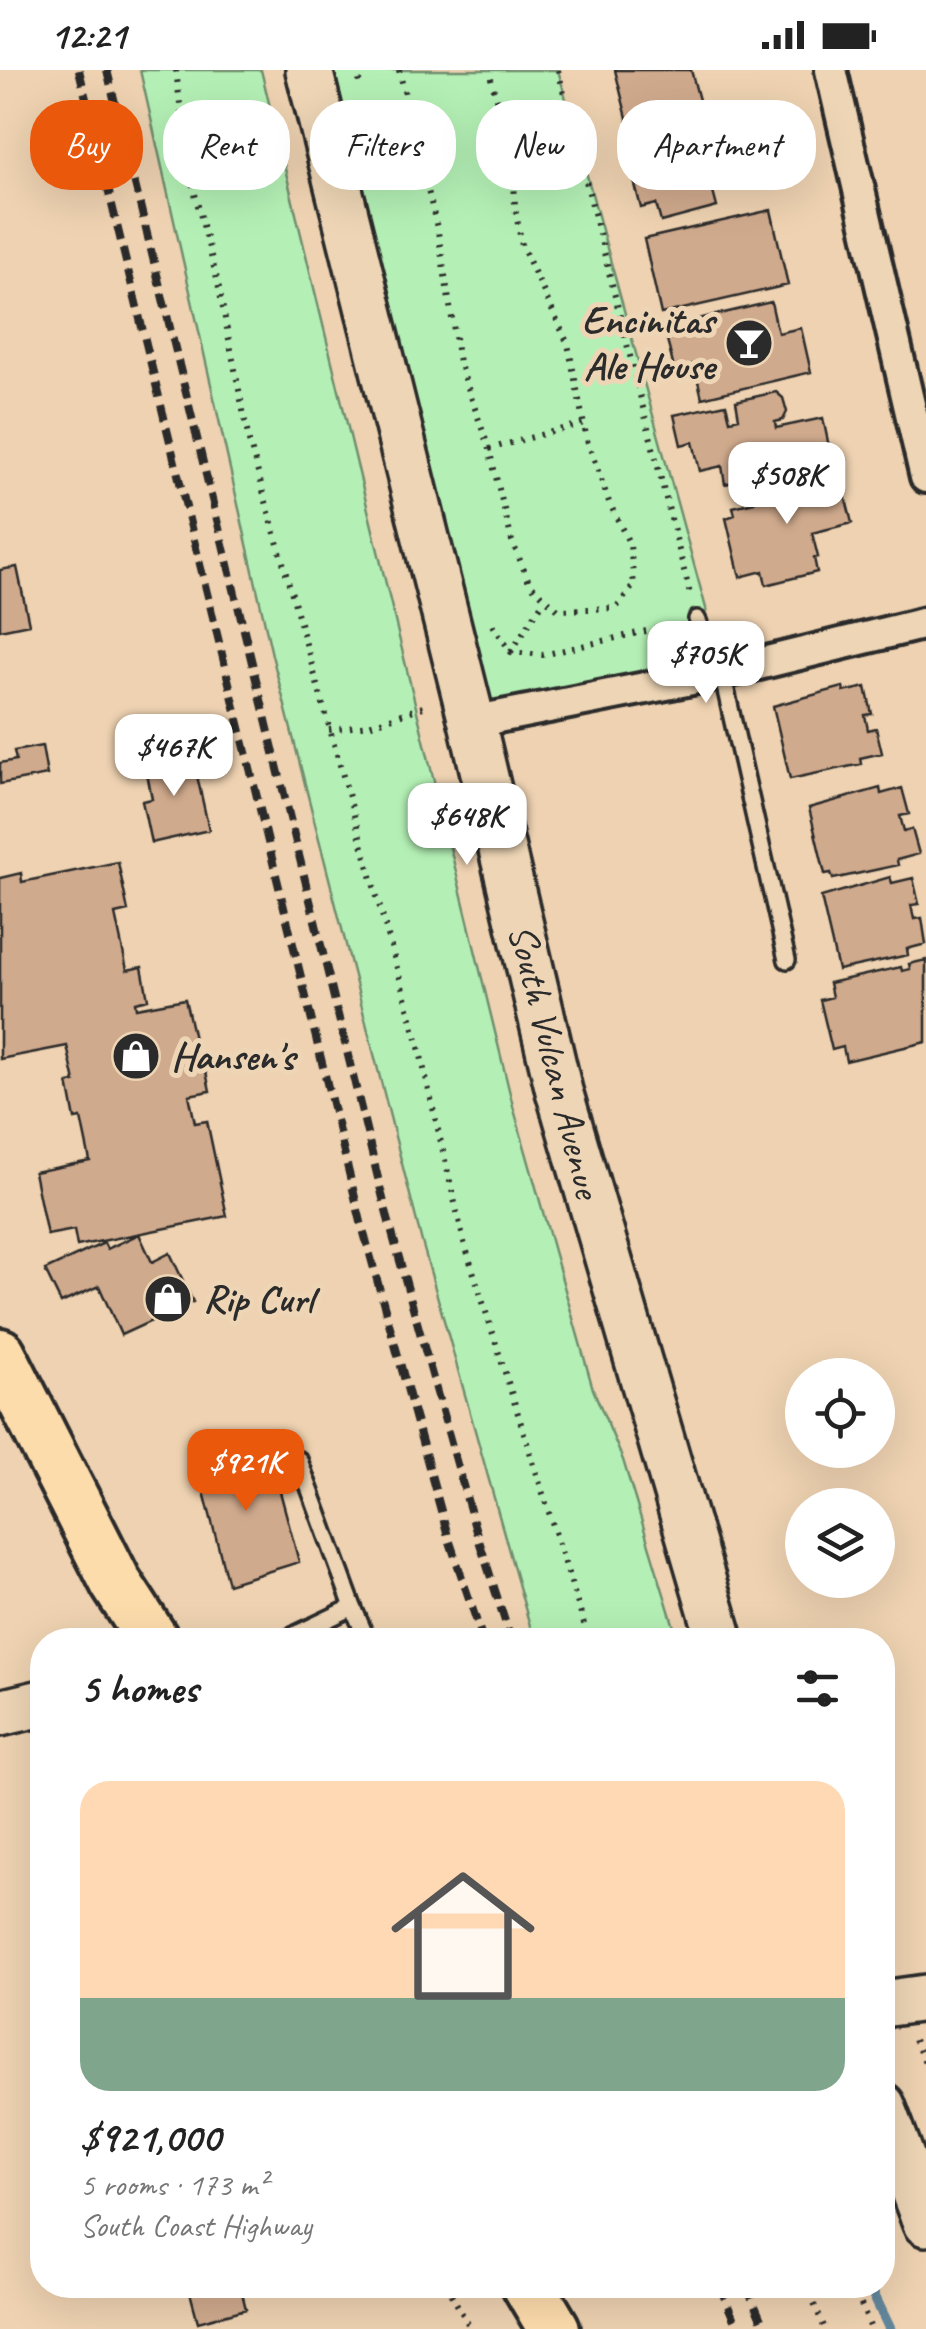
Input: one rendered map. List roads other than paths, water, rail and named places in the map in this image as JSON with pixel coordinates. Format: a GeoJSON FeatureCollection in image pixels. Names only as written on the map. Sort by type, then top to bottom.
{"type":"FeatureCollection","features":[{"type":"Feature","properties":{"kind":"main road","name":"South Vulcan Avenue"},"geometry":{"type":"LineString","coordinates":[[309,70],[468,708],[558,1092],[716,1628]]}},
{"type":"Feature","properties":{"kind":"main road"},"geometry":{"type":"LineString","coordinates":[[0,1354],[116,1583],[145,1628]]}},
{"type":"Feature","properties":{"kind":"main road"},"geometry":{"type":"LineString","coordinates":[[0,1713],[30,1706]]}},
{"type":"Feature","properties":{"kind":"main road"},"geometry":{"type":"LineString","coordinates":[[895,2002],[926,1998]]}},
{"type":"Feature","properties":{"kind":"main road"},"geometry":{"type":"LineString","coordinates":[[895,2141],[926,2223]]}},
{"type":"Feature","properties":{"kind":"main road"},"geometry":{"type":"LineString","coordinates":[[536,2298],[554,2329]]}},
{"type":"Feature","properties":{"kind":"street"},"geometry":{"type":"LineString","coordinates":[[830,70],[926,478]]}},
{"type":"Feature","properties":{"kind":"street"},"geometry":{"type":"LineString","coordinates":[[468,708],[722,673],[926,623]]}},
{"type":"Feature","properties":{"kind":"lane"},"geometry":{"type":"LineString","coordinates":[[696,619],[722,673],[786,960]]}},
{"type":"Feature","properties":{"kind":"lane"},"geometry":{"type":"LineString","coordinates":[[300,1460],[361,1628]]}},
{"type":"Feature","properties":{"kind":"lane"},"geometry":{"type":"LineString","coordinates":[[309,1628],[352,1607]]}},
{"type":"Feature","properties":{"kind":"waterway"},"geometry":{"type":"LineString","coordinates":[[875,2298],[890,2329]]}},
{"type":"Feature","properties":{"kind":"railway"},"geometry":{"type":"LineString","coordinates":[[79,70],[361,1222],[448,1536],[479,1628]]}},
{"type":"Feature","properties":{"kind":"railway"},"geometry":{"type":"LineString","coordinates":[[107,70],[387,1215],[507,1628]]}},
{"type":"Feature","properties":{"kind":"railway"},"geometry":{"type":"LineString","coordinates":[[725,2298],[738,2329]]}},
{"type":"Feature","properties":{"kind":"railway"},"geometry":{"type":"LineString","coordinates":[[752,2298],[765,2329]]}},
{"type":"Feature","properties":{"kind":"place","name":"Encinitas Ale House"},"geometry":{"type":"Point","coordinates":[749,343]}},
{"type":"Feature","properties":{"kind":"place","name":"Hansen's"},"geometry":{"type":"Point","coordinates":[136,1056]}},
{"type":"Feature","properties":{"kind":"place","name":"Rip Curl"},"geometry":{"type":"Point","coordinates":[168,1299]}}]}
